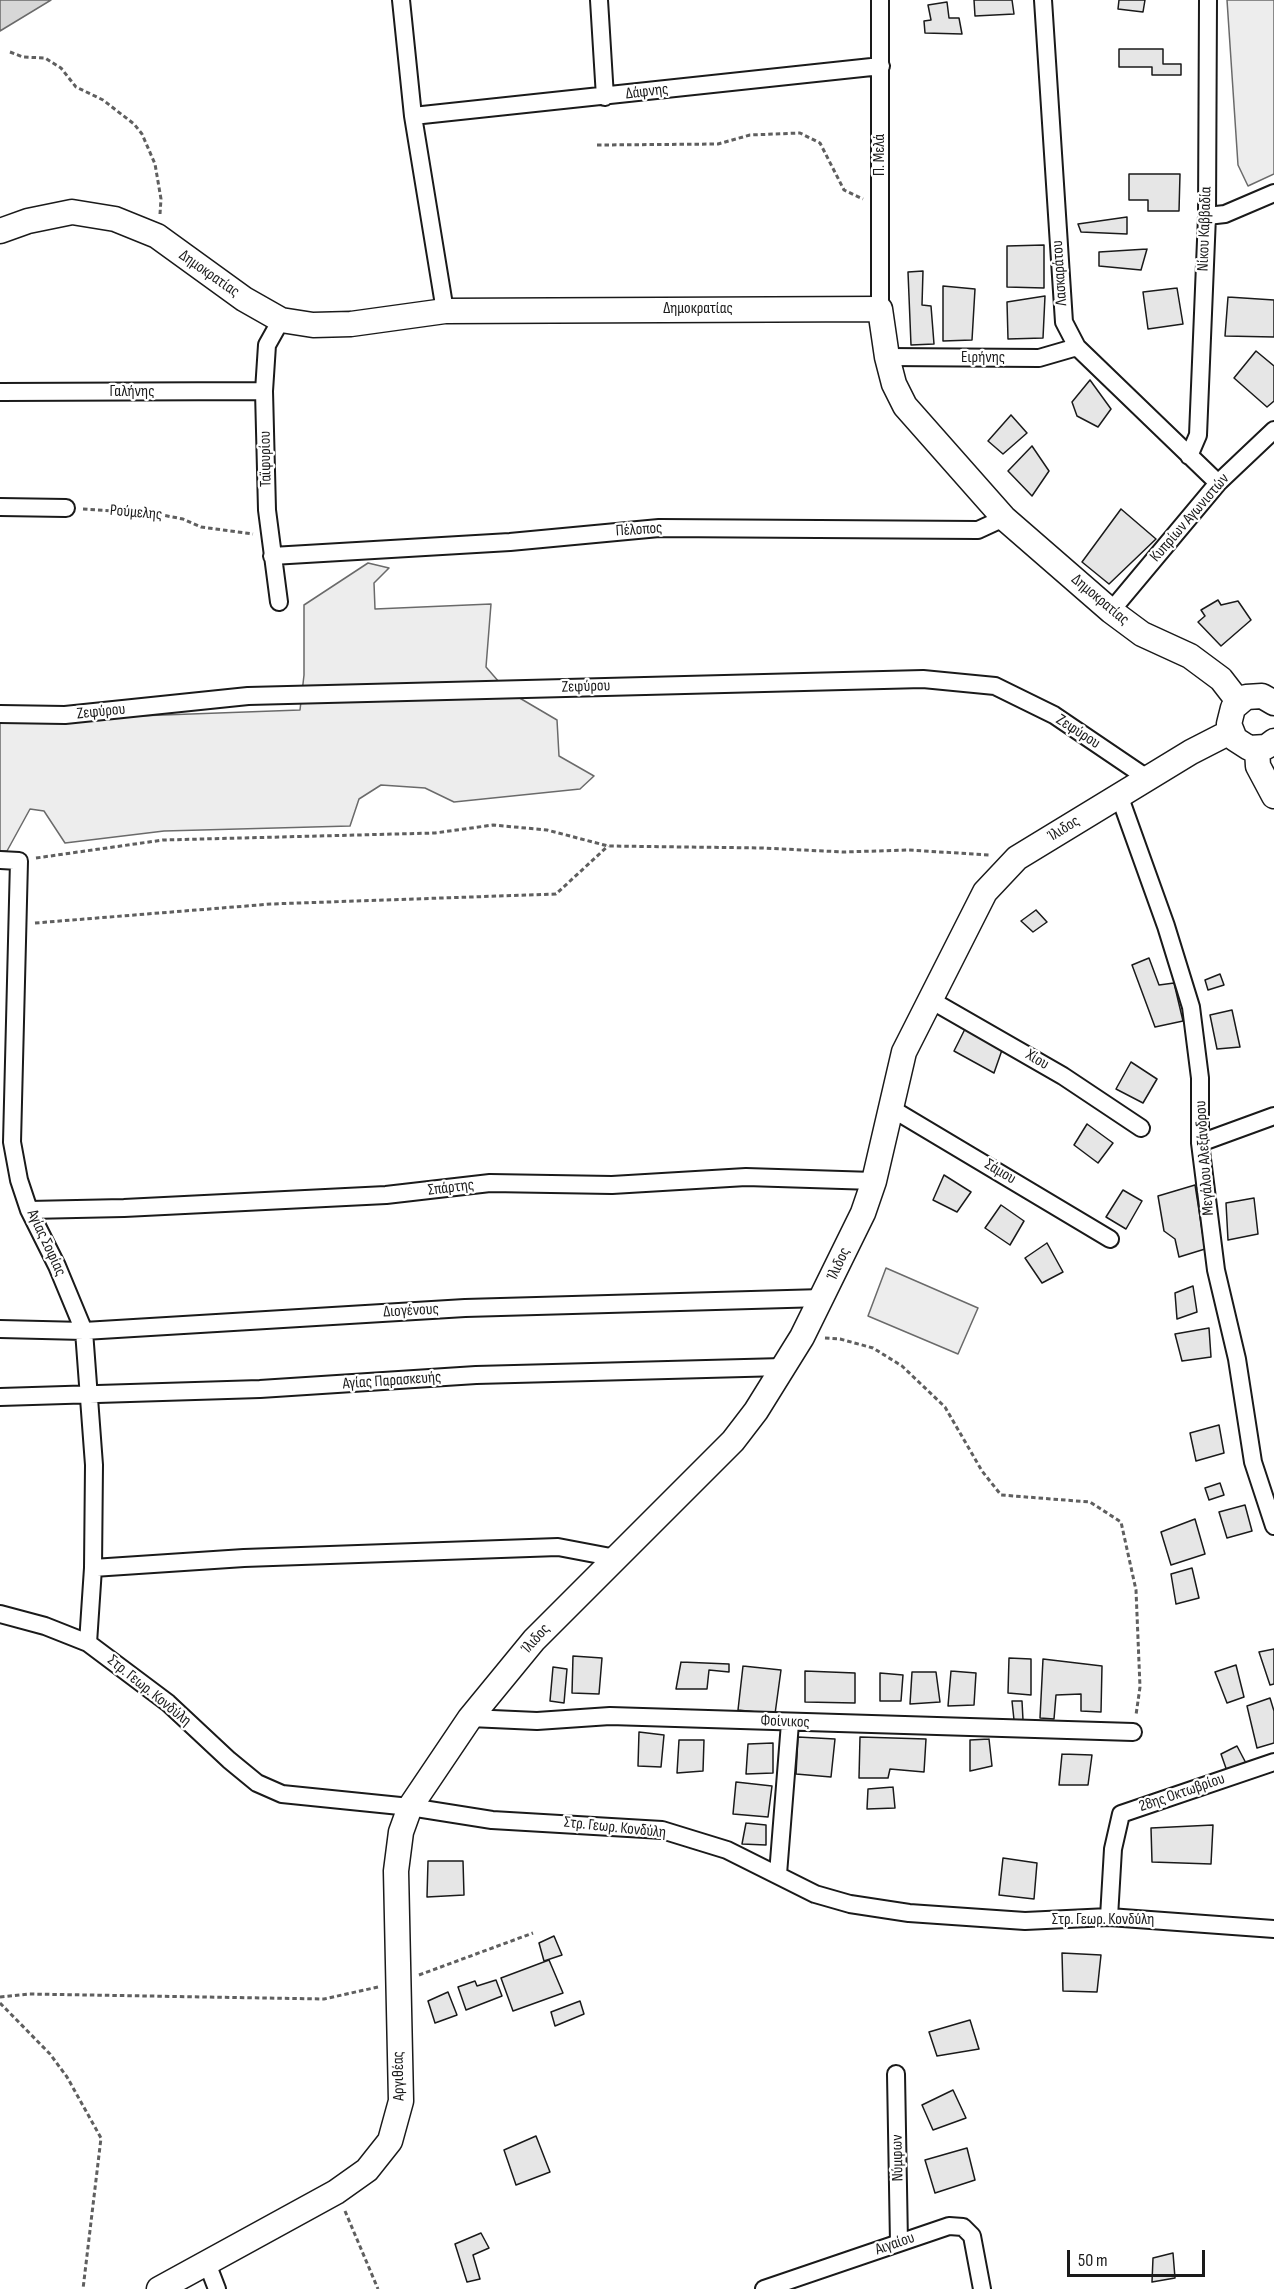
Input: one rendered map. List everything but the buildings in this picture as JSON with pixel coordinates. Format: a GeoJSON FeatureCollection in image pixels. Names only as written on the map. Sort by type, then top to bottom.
{"type":"FeatureCollection","features":[{"type":"Feature","properties":{"kind":"street"},"geometry":{"type":"LineString","coordinates":[[401,0],[413,116],[445,311]]}},
{"type":"Feature","properties":{"kind":"street"},"geometry":{"type":"LineString","coordinates":[[599,0],[605,97]]}},
{"type":"Feature","properties":{"kind":"street","name":"Π. Μελά"},"geometry":{"type":"LineString","coordinates":[[880,0],[880,309]]}},
{"type":"Feature","properties":{"kind":"street","name":"Λασκαράτου"},"geometry":{"type":"LineString","coordinates":[[1043,0],[1064,322],[1077,347],[1218,483]]}},
{"type":"Feature","properties":{"kind":"street","name":"Νίκου Καββαδία"},"geometry":{"type":"LineString","coordinates":[[1189,456],[1198,435],[1207,216],[1208,0]]}},
{"type":"Feature","properties":{"kind":"street","name":"Δάφνης"},"geometry":{"type":"LineString","coordinates":[[413,116],[880,66]]}},
{"type":"Feature","properties":{"kind":"street"},"geometry":{"type":"LineString","coordinates":[[1207,216],[1225,214],[1274,193]]}},
{"type":"Feature","properties":{"kind":"street","name":"Δημοκρατίας"},"geometry":{"type":"LineString","coordinates":[[0,231],[46,216],[83,213],[116,219],[157,236],[244,298],[281,320],[313,326],[351,324],[445,311],[880,309],[887,357],[894,384],[905,406],[1004,518],[1111,611],[1142,633],[1190,656],[1221,679],[1238,701]]}},
{"type":"Feature","properties":{"kind":"street","name":"Ταϊφυρίου"},"geometry":{"type":"LineString","coordinates":[[279,602],[267,510],[264,391],[267,345],[281,320]]}},
{"type":"Feature","properties":{"kind":"street","name":"Ειρήνης"},"geometry":{"type":"LineString","coordinates":[[887,357],[1039,358],[1077,347]]}},
{"type":"Feature","properties":{"kind":"street","name":"Γαλήνης"},"geometry":{"type":"LineString","coordinates":[[0,392],[264,391]]}},
{"type":"Feature","properties":{"kind":"street","name":"Κυπρίων Αγωνιστών"},"geometry":{"type":"LineString","coordinates":[[1111,611],[1218,483],[1274,430]]}},
{"type":"Feature","properties":{"kind":"street"},"geometry":{"type":"LineString","coordinates":[[0,507],[66,508]]}},
{"type":"Feature","properties":{"kind":"street","name":"Πέλοπος"},"geometry":{"type":"LineString","coordinates":[[272,556],[510,542],[659,528],[978,530],[1004,518]]}},
{"type":"Feature","properties":{"kind":"street","name":"Ζεφύρου"},"geometry":{"type":"LineString","coordinates":[[0,714],[66,715],[248,696],[923,679],[995,686],[1054,715],[1148,778]]}},
{"type":"Feature","properties":{"kind":"street"},"geometry":{"type":"LineString","coordinates":[[1274,703],[1262,696],[1254,695],[1238,701],[1229,715],[1230,732],[1241,745],[1266,745],[1258,766],[1274,796]]}},
{"type":"Feature","properties":{"kind":"street","name":"Ίλιδος"},"geometry":{"type":"LineString","coordinates":[[410,1807],[470,1718],[534,1640],[733,1441],[756,1411],[802,1337],[863,1213],[874,1181],[903,1052],[985,892],[1017,858],[1119,795],[1230,732]]}},
{"type":"Feature","properties":{"kind":"street","name":"Μεγάλου Αλεξάνδρου"},"geometry":{"type":"LineString","coordinates":[[1119,795],[1166,926],[1191,1006],[1200,1078],[1200,1143],[1216,1270],[1237,1359],[1253,1462],[1274,1526]]}},
{"type":"Feature","properties":{"kind":"street"},"geometry":{"type":"LineString","coordinates":[[0,860],[19,861]]}},
{"type":"Feature","properties":{"kind":"street","name":"Αγίας Σοφίας"},"geometry":{"type":"LineString","coordinates":[[19,861],[12,1142],[19,1180],[29,1210],[57,1266],[84,1331],[94,1465],[93,1568],[88,1643]]}},
{"type":"Feature","properties":{"kind":"street","name":"Χίου"},"geometry":{"type":"LineString","coordinates":[[929,999],[1034,1058],[1142,1128]]}},
{"type":"Feature","properties":{"kind":"street","name":"Σάμου"},"geometry":{"type":"LineString","coordinates":[[889,1107],[1110,1239]]}},
{"type":"Feature","properties":{"kind":"street"},"geometry":{"type":"LineString","coordinates":[[1200,1143],[1274,1116]]}},
{"type":"Feature","properties":{"kind":"street","name":"Σπάρτης"},"geometry":{"type":"LineString","coordinates":[[29,1210],[386,1196],[490,1183],[612,1185],[746,1178],[874,1181]]}},
{"type":"Feature","properties":{"kind":"street","name":"Διογένους"},"geometry":{"type":"LineString","coordinates":[[0,1329],[84,1331],[465,1308],[823,1298]]}},
{"type":"Feature","properties":{"kind":"street","name":"Αγίας Παρασκευής"},"geometry":{"type":"LineString","coordinates":[[0,1397],[260,1389],[476,1375],[783,1367]]}},
{"type":"Feature","properties":{"kind":"street"},"geometry":{"type":"LineString","coordinates":[[93,1568],[244,1558],[558,1546],[616,1558]]}},
{"type":"Feature","properties":{"kind":"street","name":"Στρ. Γεωρ. Κονδύλη"},"geometry":{"type":"LineString","coordinates":[[0,1614],[45,1626],[88,1643],[168,1703],[257,1783],[282,1794],[410,1807],[492,1820],[662,1830],[727,1850],[815,1894],[850,1904],[909,1913],[1025,1921],[1109,1917],[1274,1929]]}},
{"type":"Feature","properties":{"kind":"street","name":"Φοίνικος"},"geometry":{"type":"LineString","coordinates":[[470,1718],[537,1721],[610,1716],[1133,1732]]}},
{"type":"Feature","properties":{"kind":"street"},"geometry":{"type":"LineString","coordinates":[[778,1874],[789,1723]]}},
{"type":"Feature","properties":{"kind":"street","name":"28ης Οκτωβρίου"},"geometry":{"type":"LineString","coordinates":[[1109,1917],[1113,1849],[1121,1814],[1274,1762]]}},
{"type":"Feature","properties":{"kind":"street","name":"Αργιθέας"},"geometry":{"type":"LineString","coordinates":[[159,2289],[336,2192],[367,2170],[390,2141],[398,2120],[402,2073],[398,2035],[396,1871],[400,1832],[410,1807]]}},
{"type":"Feature","properties":{"kind":"street","name":"Νύμφων"},"geometry":{"type":"LineString","coordinates":[[896,2074],[899,2242]]}},
{"type":"Feature","properties":{"kind":"street","name":"Αιγαίου"},"geometry":{"type":"LineString","coordinates":[[764,2289],[949,2226],[963,2228],[972,2236],[982,2289]]}},
{"type":"Feature","properties":{"kind":"street"},"geometry":{"type":"LineString","coordinates":[[207,2263],[217,2289]]}},
{"type":"Feature","properties":{"kind":"path"},"geometry":{"type":"LineString","coordinates":[[10,52],[23,57],[45,58],[61,69],[76,87],[103,100],[125,116],[142,134],[155,164],[159,182],[161,199],[157,236]]}},
{"type":"Feature","properties":{"kind":"path"},"geometry":{"type":"LineString","coordinates":[[597,145],[718,144],[750,135],[800,133],[820,142],[844,190],[858,199],[880,200]]}},
{"type":"Feature","properties":{"kind":"path","name":"Ρούμελης"},"geometry":{"type":"LineString","coordinates":[[66,508],[157,514],[228,532],[270,534]]}},
{"type":"Feature","properties":{"kind":"path"},"geometry":{"type":"LineString","coordinates":[[19,861],[163,840],[435,833],[493,825],[547,830],[608,846],[763,848],[844,852],[908,850],[962,852],[1017,858]]}},
{"type":"Feature","properties":{"kind":"path"},"geometry":{"type":"LineString","coordinates":[[19,925],[271,904],[556,894],[608,846]]}},
{"type":"Feature","properties":{"kind":"path"},"geometry":{"type":"LineString","coordinates":[[802,1337],[840,1338],[873,1348],[902,1366],[945,1407],[982,1471],[1001,1495],[1090,1502],[1121,1522],[1136,1590],[1140,1687],[1133,1732]]}},
{"type":"Feature","properties":{"kind":"path"},"geometry":{"type":"LineString","coordinates":[[0,1997],[29,1994],[324,1999],[399,1982],[533,1933]]}},
{"type":"Feature","properties":{"kind":"path"},"geometry":{"type":"LineString","coordinates":[[0,2003],[50,2054],[73,2087],[101,2138],[83,2289]]}},
{"type":"Feature","properties":{"kind":"path"},"geometry":{"type":"LineString","coordinates":[[336,2192],[378,2289]]}},
{"type":"Feature","properties":{"kind":"shaded area"},"geometry":{"type":"Polygon","coordinates":[[[0,0],[51,0],[0,31],[0,0]]]}},
{"type":"Feature","properties":{"kind":"shaded area"},"geometry":{"type":"Polygon","coordinates":[[[1227,0],[1274,0],[1274,174],[1248,186],[1238,165],[1227,0]]]}},
{"type":"Feature","properties":{"kind":"shaded area"},"geometry":{"type":"Polygon","coordinates":[[[368,563],[389,568],[374,583],[375,609],[491,604],[486,667],[506,690],[557,720],[559,756],[594,776],[580,789],[454,802],[425,788],[381,785],[359,799],[350,826],[164,831],[65,843],[44,811],[30,809],[7,851],[0,851],[0,721],[300,710],[304,675],[304,605],[368,563]]]}},
{"type":"Feature","properties":{"kind":"shaded area"},"geometry":{"type":"Polygon","coordinates":[[[886,1268],[978,1308],[958,1354],[868,1316],[886,1268]]]}}]}
